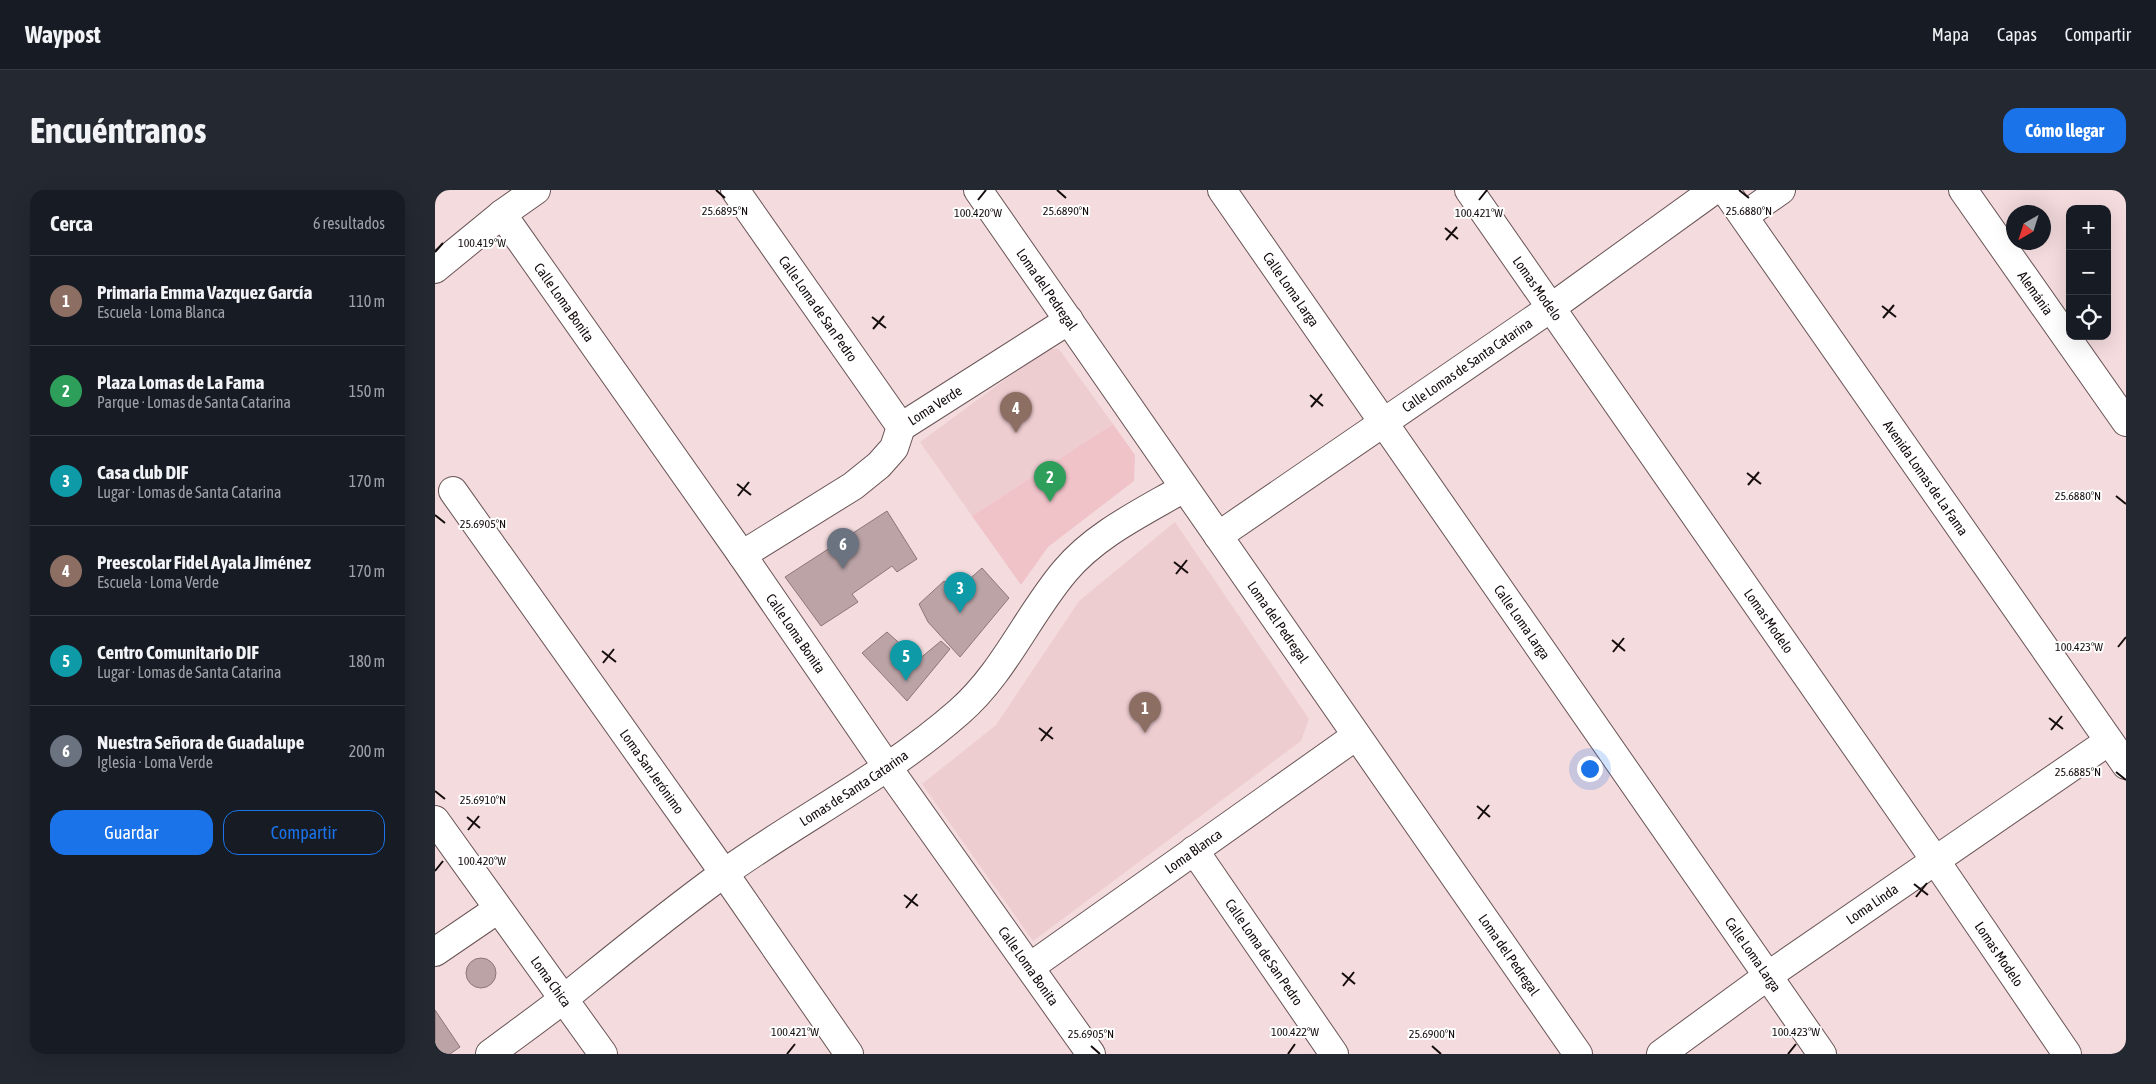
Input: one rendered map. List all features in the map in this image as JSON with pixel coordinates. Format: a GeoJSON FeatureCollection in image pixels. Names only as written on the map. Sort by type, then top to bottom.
{"type":"FeatureCollection","features":[{"type":"Feature","properties":{"kind":"street"},"geometry":{"type":"LineString","coordinates":[[435,269],[502,214],[535,190]]}},
{"type":"Feature","properties":{"kind":"street","name":"Calle Loma de San Pedro"},"geometry":{"type":"LineString","coordinates":[[735,190],[901,427]]}},
{"type":"Feature","properties":{"kind":"street","name":"Loma del Pedregal"},"geometry":{"type":"LineString","coordinates":[[978,190],[1355,736],[1578,1054]]}},
{"type":"Feature","properties":{"kind":"street","name":"Calle Loma Larga"},"geometry":{"type":"LineString","coordinates":[[1222,190],[1383,424],[1769,975],[1822,1054]]}},
{"type":"Feature","properties":{"kind":"street","name":"Lomas Modelo"},"geometry":{"type":"LineString","coordinates":[[1469,190],[1935,860],[2067,1054]]}},
{"type":"Feature","properties":{"kind":"street","name":"Calle Lomas de Santa Catarina"},"geometry":{"type":"LineString","coordinates":[[1218,536],[1552,307],[1715,190]]}},
{"type":"Feature","properties":{"kind":"street","name":"Avenida Lomas de La Fama"},"geometry":{"type":"LineString","coordinates":[[1725,190],[2126,765]]}},
{"type":"Feature","properties":{"kind":"street"},"geometry":{"type":"LineString","coordinates":[[1744,216],[1781,190]]}},
{"type":"Feature","properties":{"kind":"street","name":"Alemánia"},"geometry":{"type":"LineString","coordinates":[[1963,190],[2126,422]]}},
{"type":"Feature","properties":{"kind":"street","name":"Calle Loma Bonita"},"geometry":{"type":"LineString","coordinates":[[502,214],[742,555],[888,768],[1091,1054]]}},
{"type":"Feature","properties":{"kind":"street","name":"Loma Verde"},"geometry":{"type":"LineString","coordinates":[[742,555],[853,486],[879,465],[894,448],[901,427],[1069,320]]}},
{"type":"Feature","properties":{"kind":"street","name":"Lomas de Santa Catarina"},"geometry":{"type":"LineString","coordinates":[[489,1054],[564,999],[632,943],[724,873],[888,768],[961,710],[985,686],[1065,571],[1086,551],[1114,530],[1183,488]]}},
{"type":"Feature","properties":{"kind":"street","name":"Loma San Jerónimo"},"geometry":{"type":"LineString","coordinates":[[453,492],[724,873],[849,1054]]}},
{"type":"Feature","properties":{"kind":"street","name":"Loma Blanca"},"geometry":{"type":"LineString","coordinates":[[1030,967],[1355,736]]}},
{"type":"Feature","properties":{"kind":"street","name":"Loma Linda"},"geometry":{"type":"LineString","coordinates":[[1661,1054],[1769,975],[2109,741]]}},
{"type":"Feature","properties":{"kind":"street","name":"Loma Chica"},"geometry":{"type":"LineString","coordinates":[[435,820],[497,909],[603,1054]]}},
{"type":"Feature","properties":{"kind":"street","name":"Calle Loma de San Pedro"},"geometry":{"type":"LineString","coordinates":[[1194,850],[1334,1054]]}},
{"type":"Feature","properties":{"kind":"street"},"geometry":{"type":"LineString","coordinates":[[435,952],[497,909]]}},
{"type":"Feature","properties":{"kind":"shaded area"},"geometry":{"type":"Polygon","coordinates":[[[1047,349],[1059,349],[1113,424],[972,516],[920,442],[1047,349]]]}},
{"type":"Feature","properties":{"kind":"shaded area"},"geometry":{"type":"Polygon","coordinates":[[[1113,424],[1135,455],[1134,481],[1048,547],[1021,585],[972,516],[1113,424]]]}},
{"type":"Feature","properties":{"kind":"shaded area"},"geometry":{"type":"Polygon","coordinates":[[[1175,522],[1309,719],[1301,741],[1033,941],[922,784],[996,725],[1079,601],[1175,522]]]}},
{"type":"Feature","properties":{"kind":"building"},"geometry":{"type":"Polygon","coordinates":[[[887,511],[917,559],[897,572],[892,566],[852,594],[858,602],[821,626],[785,577],[887,511]]]}},
{"type":"Feature","properties":{"kind":"building"},"geometry":{"type":"Polygon","coordinates":[[[982,568],[1009,598],[960,657],[928,622],[919,604],[944,581],[957,590],[982,568]]]}},
{"type":"Feature","properties":{"kind":"building"},"geometry":{"type":"Polygon","coordinates":[[[887,632],[918,660],[941,641],[950,649],[907,701],[862,653],[887,632]]]}},
{"type":"Feature","properties":{"kind":"building"},"geometry":{"type":"Polygon","coordinates":[[[481,958],[492,962],[496,973],[492,984],[481,988],[470,984],[466,973],[470,962],[481,958]]]}},
{"type":"Feature","properties":{"kind":"building"},"geometry":{"type":"Polygon","coordinates":[[[435,1010],[460,1047],[450,1054],[435,1054],[435,1010]]]}},
{"type":"Feature","properties":{"kind":"place","name":"Preescolar Fidel Ayala Jiménez"},"geometry":{"type":"Point","coordinates":[1016,433]}},
{"type":"Feature","properties":{"kind":"place","name":"Plaza Lomas de La Fama"},"geometry":{"type":"Point","coordinates":[1050,502]}},
{"type":"Feature","properties":{"kind":"place","name":"Nuestra Señora de Guadalupe"},"geometry":{"type":"Point","coordinates":[843,569]}},
{"type":"Feature","properties":{"kind":"place","name":"Casa club DIF"},"geometry":{"type":"Point","coordinates":[960,613]}},
{"type":"Feature","properties":{"kind":"place","name":"Centro Comunitario DIF"},"geometry":{"type":"Point","coordinates":[906,681]}},
{"type":"Feature","properties":{"kind":"place","name":"Primaria Emma Vazquez García"},"geometry":{"type":"Point","coordinates":[1145,733]}}]}
